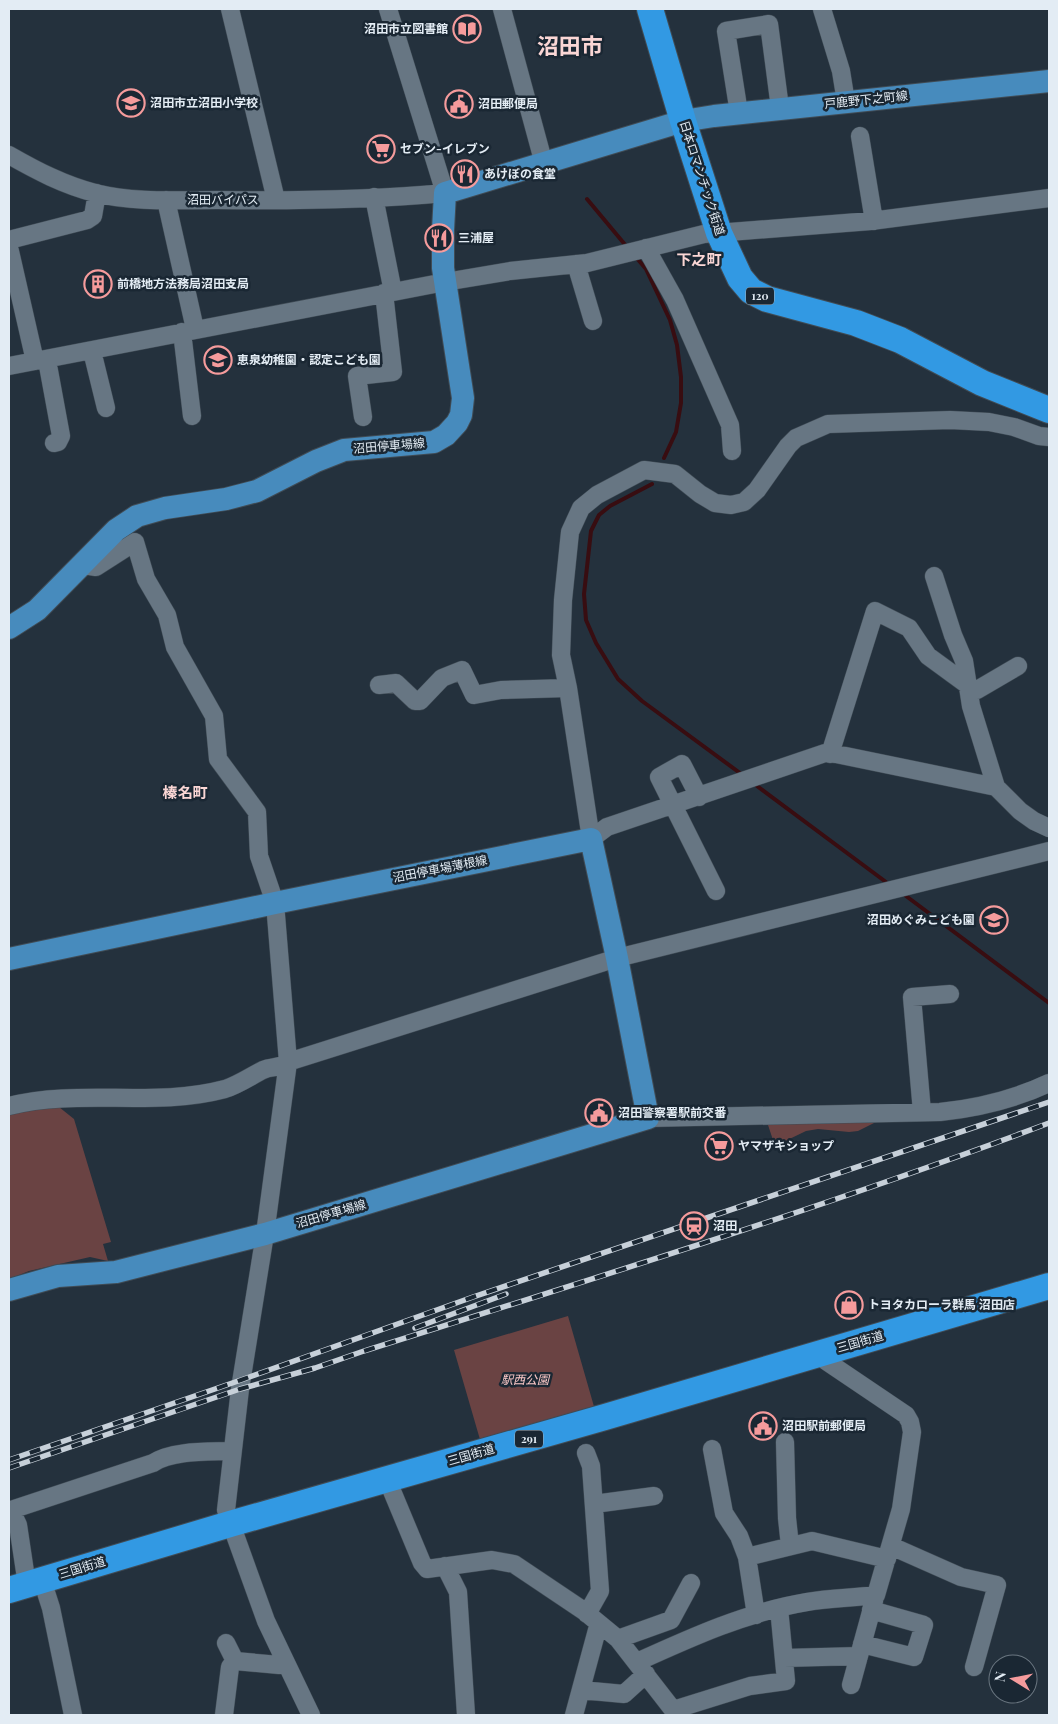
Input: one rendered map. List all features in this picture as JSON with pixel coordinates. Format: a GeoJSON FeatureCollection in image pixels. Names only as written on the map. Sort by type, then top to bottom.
{"type":"FeatureCollection","features":[{"type":"Feature","properties":{"kind":"highway","name":"日本ロマンチック街道"},"geometry":{"type":"LineString","coordinates":[[650,9],[719,233],[740,278],[751,291],[758,296],[856,323],[900,340],[982,383],[1049,410]]}},
{"type":"Feature","properties":{"kind":"highway","name":"三国街道"},"geometry":{"type":"LineString","coordinates":[[26,1585],[1049,1286]]}},
{"type":"Feature","properties":{"kind":"main road","name":"戸鹿野下之町線"},"geometry":{"type":"LineString","coordinates":[[683,121],[780,108],[1049,81]]}},
{"type":"Feature","properties":{"kind":"main road"},"geometry":{"type":"LineString","coordinates":[[445,193],[683,121]]}},
{"type":"Feature","properties":{"kind":"main road","name":"沼田停車場線"},"geometry":{"type":"LineString","coordinates":[[9,628],[37,610],[116,530],[136,516],[165,508],[226,499],[257,491],[316,461],[344,450],[434,442],[446,435],[457,423],[461,415],[463,398],[445,282],[443,230],[445,193]]}},
{"type":"Feature","properties":{"kind":"main road"},"geometry":{"type":"LineString","coordinates":[[591,839],[617,958],[648,1118]]}},
{"type":"Feature","properties":{"kind":"main road","name":"沼田停車場薄根線"},"geometry":{"type":"LineString","coordinates":[[9,959],[591,839]]}},
{"type":"Feature","properties":{"kind":"main road","name":"沼田停車場線"},"geometry":{"type":"LineString","coordinates":[[9,1290],[58,1276],[116,1272],[265,1234],[648,1118]]}},
{"type":"Feature","properties":{"kind":"street"},"geometry":{"type":"LineString","coordinates":[[230,9],[276,200]]}},
{"type":"Feature","properties":{"kind":"street"},"geometry":{"type":"LineString","coordinates":[[388,9],[445,193]]}},
{"type":"Feature","properties":{"kind":"street"},"geometry":{"type":"LineString","coordinates":[[502,9],[544,164]]}},
{"type":"Feature","properties":{"kind":"street"},"geometry":{"type":"LineString","coordinates":[[822,9],[841,72],[846,102]]}},
{"type":"Feature","properties":{"kind":"street"},"geometry":{"type":"LineString","coordinates":[[739,113],[726,31],[769,24],[780,108]]}},
{"type":"Feature","properties":{"kind":"street"},"geometry":{"type":"LineString","coordinates":[[860,136],[874,221]]}},
{"type":"Feature","properties":{"kind":"street","name":"沼田バイパス"},"geometry":{"type":"LineString","coordinates":[[9,155],[54,179],[97,193],[133,200],[276,200],[445,193]]}},
{"type":"Feature","properties":{"kind":"street"},"geometry":{"type":"LineString","coordinates":[[9,240],[87,220],[93,216],[97,193]]}},
{"type":"Feature","properties":{"kind":"street"},"geometry":{"type":"LineString","coordinates":[[363,417],[357,376],[392,372],[389,293],[374,197]]}},
{"type":"Feature","properties":{"kind":"street"},"geometry":{"type":"LineString","coordinates":[[9,366],[445,282],[510,271],[587,263],[704,234],[874,221],[1049,198]]}},
{"type":"Feature","properties":{"kind":"street"},"geometry":{"type":"LineString","coordinates":[[166,200],[189,331],[192,416]]}},
{"type":"Feature","properties":{"kind":"street"},"geometry":{"type":"LineString","coordinates":[[9,247],[61,436],[58,442],[54,443]]}},
{"type":"Feature","properties":{"kind":"street"},"geometry":{"type":"LineString","coordinates":[[646,248],[675,300],[730,425],[732,451]]}},
{"type":"Feature","properties":{"kind":"street"},"geometry":{"type":"LineString","coordinates":[[576,264],[593,321]]}},
{"type":"Feature","properties":{"kind":"street"},"geometry":{"type":"LineString","coordinates":[[92,351],[106,408]]}},
{"type":"Feature","properties":{"kind":"street"},"geometry":{"type":"LineString","coordinates":[[996,787],[825,753],[607,827],[591,839],[568,688],[561,655],[570,532],[581,508],[597,495],[644,470],[675,474],[700,494],[715,503],[731,505],[744,502],[757,490],[788,446],[796,438],[828,424],[950,420],[989,422],[1049,437]]}},
{"type":"Feature","properties":{"kind":"street"},"geometry":{"type":"LineString","coordinates":[[83,565],[96,567],[136,542],[146,579],[167,614],[175,647],[214,716],[218,759],[257,812],[259,856],[275,903],[288,1062],[265,1234],[240,1389],[226,1510],[266,1621],[311,1715]]}},
{"type":"Feature","properties":{"kind":"street"},"geometry":{"type":"LineString","coordinates":[[934,576],[953,635],[964,660],[971,706],[996,787],[1020,811],[1034,821],[1049,828]]}},
{"type":"Feature","properties":{"kind":"street"},"geometry":{"type":"LineString","coordinates":[[830,754],[875,611],[909,628],[928,656],[977,690],[1018,666]]}},
{"type":"Feature","properties":{"kind":"street"},"geometry":{"type":"LineString","coordinates":[[379,685],[396,683],[415,701],[420,701],[442,678],[462,670],[474,695],[501,690],[568,688]]}},
{"type":"Feature","properties":{"kind":"street"},"geometry":{"type":"LineString","coordinates":[[699,797],[682,764],[659,777],[716,892]]}},
{"type":"Feature","properties":{"kind":"street"},"geometry":{"type":"LineString","coordinates":[[9,1106],[55,1098],[169,1098],[227,1088],[266,1068],[281,1067],[288,1062],[617,958],[1049,851]]}},
{"type":"Feature","properties":{"kind":"street"},"geometry":{"type":"LineString","coordinates":[[922,1112],[912,997],[950,994]]}},
{"type":"Feature","properties":{"kind":"street"},"geometry":{"type":"LineString","coordinates":[[648,1118],[940,1112],[993,1103],[1049,1083]]}},
{"type":"Feature","properties":{"kind":"street"},"geometry":{"type":"LineString","coordinates":[[821,1353],[826,1361],[906,1415],[912,1432],[901,1509],[851,1685]]}},
{"type":"Feature","properties":{"kind":"street"},"geometry":{"type":"LineString","coordinates":[[785,1442],[786,1518],[790,1546]]}},
{"type":"Feature","properties":{"kind":"street"},"geometry":{"type":"LineString","coordinates":[[712,1449],[724,1513],[739,1536],[747,1557],[756,1615]]}},
{"type":"Feature","properties":{"kind":"street"},"geometry":{"type":"LineString","coordinates":[[73,1715],[51,1608],[26,1585],[18,1524],[11,1510],[153,1463],[161,1457],[200,1452],[232,1451]]}},
{"type":"Feature","properties":{"kind":"street"},"geometry":{"type":"LineString","coordinates":[[586,1453],[591,1466],[600,1591],[587,1614]]}},
{"type":"Feature","properties":{"kind":"street"},"geometry":{"type":"LineString","coordinates":[[387,1480],[422,1563],[427,1569],[492,1560],[514,1564],[587,1614],[618,1639],[675,1713],[750,1686],[786,1681],[779,1608]]}},
{"type":"Feature","properties":{"kind":"street"},"geometry":{"type":"LineString","coordinates":[[594,1504],[654,1496]]}},
{"type":"Feature","properties":{"kind":"street"},"geometry":{"type":"LineString","coordinates":[[747,1557],[812,1541],[889,1553],[961,1577],[997,1585],[974,1667]]}},
{"type":"Feature","properties":{"kind":"street"},"geometry":{"type":"LineString","coordinates":[[445,1566],[458,1592],[466,1715]]}},
{"type":"Feature","properties":{"kind":"street"},"geometry":{"type":"LineString","coordinates":[[618,1639],[671,1620],[691,1583]]}},
{"type":"Feature","properties":{"kind":"street"},"geometry":{"type":"LineString","coordinates":[[581,1690],[624,1694],[641,1668],[713,1628],[779,1608],[808,1602],[874,1603],[924,1625],[914,1657],[860,1650],[784,1658]]}},
{"type":"Feature","properties":{"kind":"street"},"geometry":{"type":"LineString","coordinates":[[574,1715],[597,1630],[601,1625]]}},
{"type":"Feature","properties":{"kind":"street"},"geometry":{"type":"LineString","coordinates":[[226,1643],[235,1661]]}},
{"type":"Feature","properties":{"kind":"street"},"geometry":{"type":"LineString","coordinates":[[235,1661],[286,1664]]}},
{"type":"Feature","properties":{"kind":"street"},"geometry":{"type":"LineString","coordinates":[[224,1715],[230,1667],[235,1661]]}},
{"type":"Feature","properties":{"kind":"green space"},"geometry":{"type":"Polygon","coordinates":[[[54,1103],[74,1119],[111,1242],[103,1244],[108,1261],[90,1257],[29,1271],[9,1279],[9,1111],[54,1103]]]}},
{"type":"Feature","properties":{"kind":"green space"},"geometry":{"type":"Polygon","coordinates":[[[766,1119],[880,1120],[858,1131],[818,1129],[806,1131],[775,1146],[766,1119]]]}},
{"type":"Feature","properties":{"kind":"green space","name":"駅西公園"},"geometry":{"type":"Polygon","coordinates":[[[568,1316],[595,1410],[481,1443],[454,1350],[568,1316]]]}},
{"type":"Feature","properties":{"kind":"waterway"},"geometry":{"type":"LineString","coordinates":[[587,199],[627,247]]}},
{"type":"Feature","properties":{"kind":"waterway"},"geometry":{"type":"LineString","coordinates":[[635,256],[646,269],[670,320],[677,345],[681,377],[681,403],[676,432],[664,458]]}},
{"type":"Feature","properties":{"kind":"waterway"},"geometry":{"type":"LineString","coordinates":[[652,484],[610,506],[599,515],[591,531],[584,594],[586,620],[596,643],[618,679],[642,701],[744,776]]}},
{"type":"Feature","properties":{"kind":"waterway"},"geometry":{"type":"LineString","coordinates":[[753,783],[890,885]]}},
{"type":"Feature","properties":{"kind":"waterway"},"geometry":{"type":"LineString","coordinates":[[902,893],[1049,1003]]}},
{"type":"Feature","properties":{"kind":"railway"},"geometry":{"type":"LineString","coordinates":[[9,1460],[473,1297],[1049,1102]]}},
{"type":"Feature","properties":{"kind":"railway"},"geometry":{"type":"LineString","coordinates":[[9,1468],[240,1389],[315,1368],[793,1214],[1049,1123]]}},
{"type":"Feature","properties":{"kind":"railway"},"geometry":{"type":"LineString","coordinates":[[415,1328],[506,1294]]}},
{"type":"Feature","properties":{"kind":"place","name":"沼田市立図書館"},"geometry":{"type":"Point","coordinates":[467,29]}},
{"type":"Feature","properties":{"kind":"place","name":"沼田市立沼田小学校"},"geometry":{"type":"Point","coordinates":[131,103]}},
{"type":"Feature","properties":{"kind":"place","name":"沼田郵便局"},"geometry":{"type":"Point","coordinates":[459,104]}},
{"type":"Feature","properties":{"kind":"place","name":"セブン-イレブン"},"geometry":{"type":"Point","coordinates":[381,149]}},
{"type":"Feature","properties":{"kind":"place","name":"あけぼの食堂"},"geometry":{"type":"Point","coordinates":[465,174]}},
{"type":"Feature","properties":{"kind":"place","name":"三浦屋"},"geometry":{"type":"Point","coordinates":[439,238]}},
{"type":"Feature","properties":{"kind":"place","name":"前橋地方法務局沼田支局"},"geometry":{"type":"Point","coordinates":[98,284]}},
{"type":"Feature","properties":{"kind":"place","name":"恵泉幼稚園・認定こども園"},"geometry":{"type":"Point","coordinates":[218,360]}},
{"type":"Feature","properties":{"kind":"place","name":"沼田めぐみこども園"},"geometry":{"type":"Point","coordinates":[994,920]}},
{"type":"Feature","properties":{"kind":"place","name":"沼田警察署駅前交番"},"geometry":{"type":"Point","coordinates":[599,1113]}},
{"type":"Feature","properties":{"kind":"place","name":"ヤマザキショップ"},"geometry":{"type":"Point","coordinates":[719,1146]}},
{"type":"Feature","properties":{"kind":"place","name":"沼田"},"geometry":{"type":"Point","coordinates":[694,1226]}},
{"type":"Feature","properties":{"kind":"place","name":"トヨタカローラ群馬 沼田店"},"geometry":{"type":"Point","coordinates":[849,1305]}},
{"type":"Feature","properties":{"kind":"place","name":"沼田駅前郵便局"},"geometry":{"type":"Point","coordinates":[763,1426]}},
{"type":"Feature","properties":{"kind":"district","name":"沼田市"},"geometry":{"type":"Point","coordinates":[570,46]}},
{"type":"Feature","properties":{"kind":"district","name":"下之町"},"geometry":{"type":"Point","coordinates":[699,260]}},
{"type":"Feature","properties":{"kind":"district","name":"榛名町"},"geometry":{"type":"Point","coordinates":[185,793]}}]}
